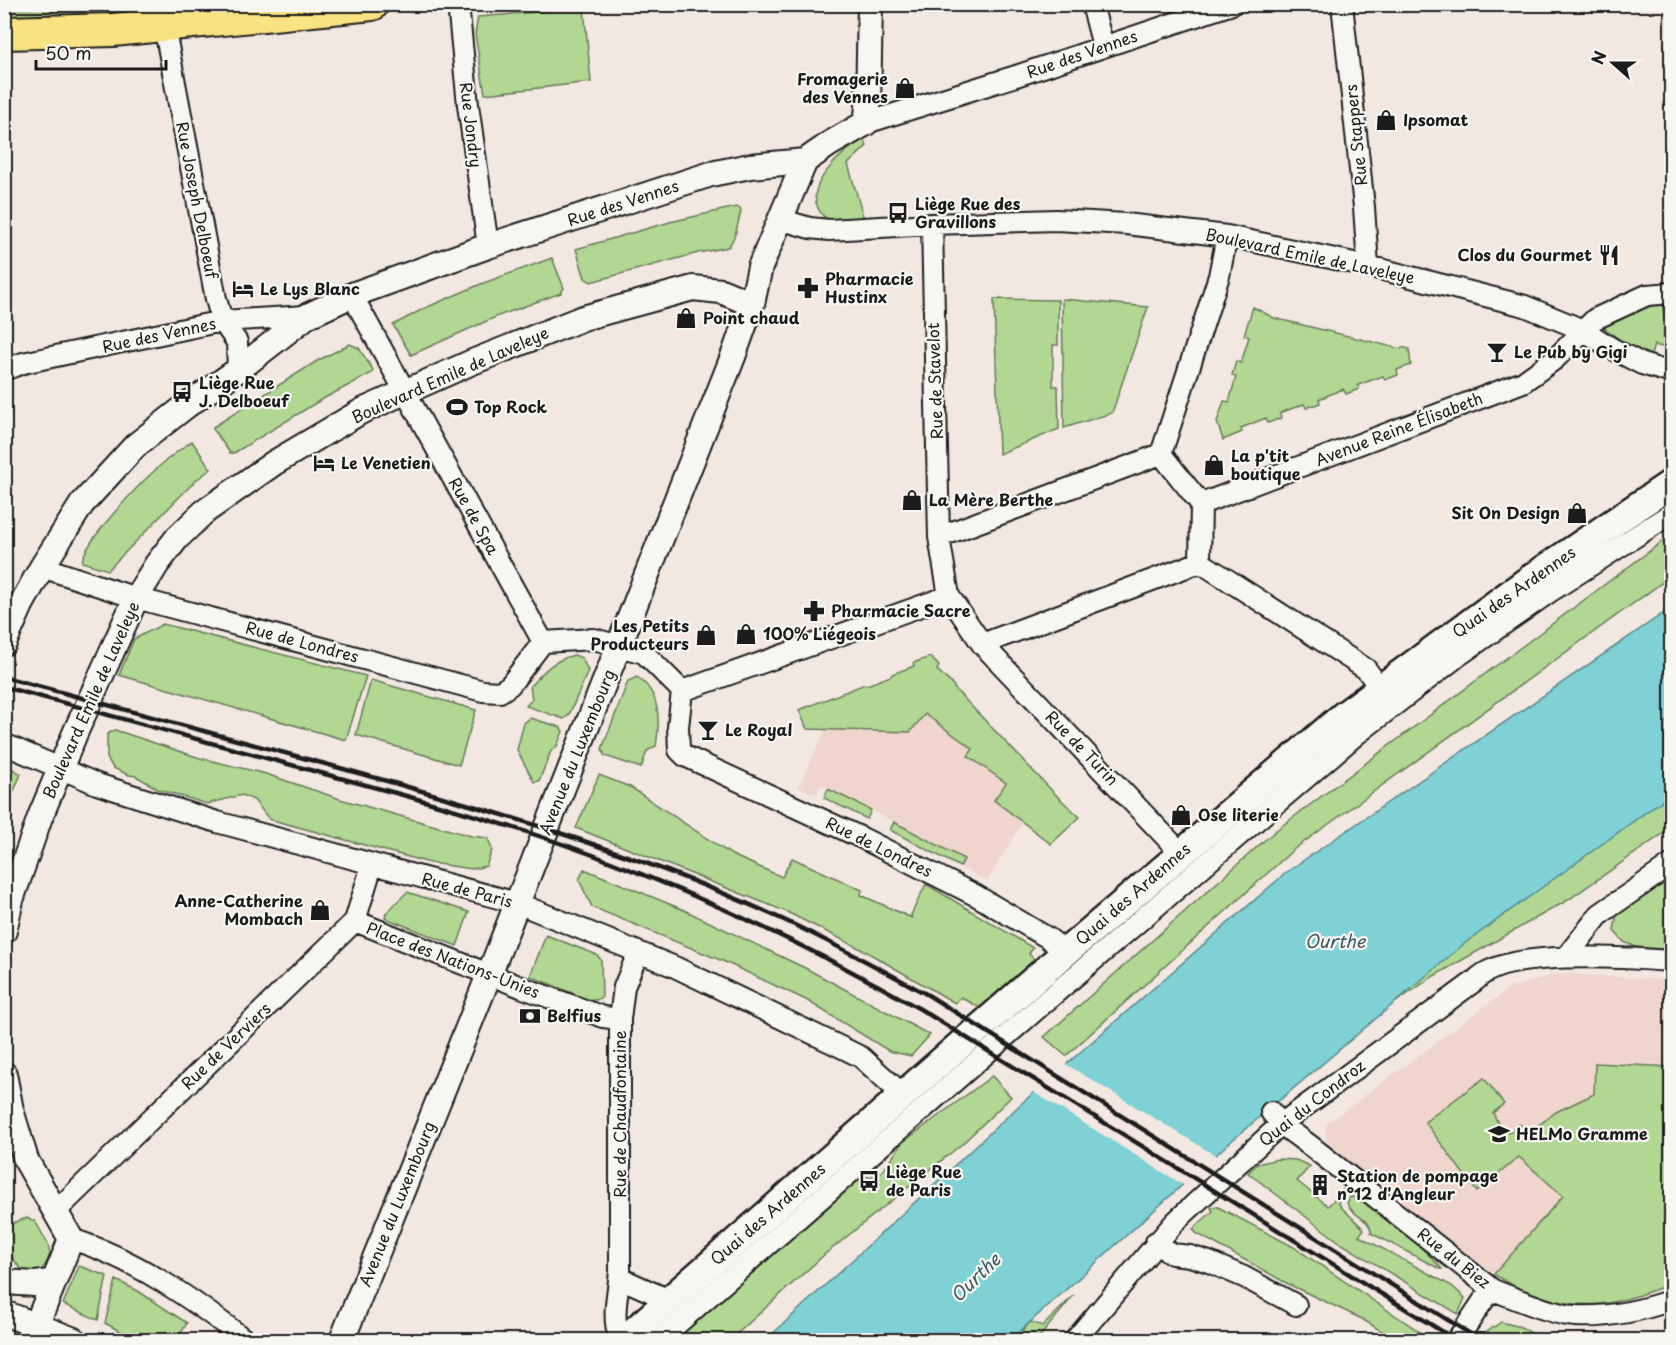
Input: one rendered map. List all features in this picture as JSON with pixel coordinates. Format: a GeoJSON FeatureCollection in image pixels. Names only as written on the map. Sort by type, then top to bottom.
{"type":"FeatureCollection","features":[{"type":"Feature","properties":{"kind":"main road"},"geometry":{"type":"LineString","coordinates":[[4,33],[113,30],[372,4]]}},
{"type":"Feature","properties":{"kind":"main road","name":"Quai des Ardennes"},"geometry":{"type":"LineString","coordinates":[[622,1341],[1066,952],[1343,716],[1533,577],[1671,483]]}},
{"type":"Feature","properties":{"kind":"street","name":"Rue Jondry"},"geometry":{"type":"LineString","coordinates":[[458,4],[468,105],[488,246]]}},
{"type":"Feature","properties":{"kind":"street"},"geometry":{"type":"LineString","coordinates":[[858,4],[873,12],[866,123]]}},
{"type":"Feature","properties":{"kind":"street"},"geometry":{"type":"LineString","coordinates":[[1092,4],[1103,46]]}},
{"type":"Feature","properties":{"kind":"street","name":"Rue des Vennes"},"geometry":{"type":"LineString","coordinates":[[4,370],[23,363],[222,321],[307,316],[352,296],[488,246],[711,174],[750,166],[805,161],[866,123],[1232,4]]}},
{"type":"Feature","properties":{"kind":"street","name":"Rue Stappers"},"geometry":{"type":"LineString","coordinates":[[1342,4],[1364,207],[1368,266]]}},
{"type":"Feature","properties":{"kind":"street","name":"Rue Joseph Delboeuf"},"geometry":{"type":"LineString","coordinates":[[164,25],[222,321],[237,342],[238,370]]}},
{"type":"Feature","properties":{"kind":"street","name":"Avenue du Luxembourg"},"geometry":{"type":"LineString","coordinates":[[342,1341],[734,354],[752,304],[760,267],[805,161]]}},
{"type":"Feature","properties":{"kind":"street","name":"Boulevard Emile de Laveleye"},"geometry":{"type":"LineString","coordinates":[[779,219],[810,228],[829,230],[1056,220],[1126,224],[1227,236],[1368,266],[1525,306],[1583,330],[1612,349],[1642,364],[1671,373]]}},
{"type":"Feature","properties":{"kind":"street","name":"Rue de Stavelot"},"geometry":{"type":"LineString","coordinates":[[932,224],[939,537]]}},
{"type":"Feature","properties":{"kind":"street"},"geometry":{"type":"LineString","coordinates":[[1161,454],[1219,276],[1227,236]]}},
{"type":"Feature","properties":{"kind":"street","name":"Boulevard Emile de Laveleye"},"geometry":{"type":"LineString","coordinates":[[4,931],[23,862],[59,769],[136,598],[157,564],[177,538],[204,512],[284,457],[362,411],[470,363],[583,318],[693,288],[721,291],[752,304]]}},
{"type":"Feature","properties":{"kind":"street"},"geometry":{"type":"LineString","coordinates":[[1583,330],[1595,319],[1647,295],[1671,293]]}},
{"type":"Feature","properties":{"kind":"street","name":"Rue de Spa"},"geometry":{"type":"LineString","coordinates":[[352,296],[543,642]]}},
{"type":"Feature","properties":{"kind":"street"},"geometry":{"type":"LineString","coordinates":[[4,643],[42,567],[82,504],[135,446],[307,316]]}},
{"type":"Feature","properties":{"kind":"street","name":"Avenue Reine Élisabeth"},"geometry":{"type":"LineString","coordinates":[[1201,504],[1522,382],[1555,359],[1583,330]]}},
{"type":"Feature","properties":{"kind":"street"},"geometry":{"type":"LineString","coordinates":[[1161,454],[939,537],[950,596],[982,644],[1200,562]]}},
{"type":"Feature","properties":{"kind":"street"},"geometry":{"type":"LineString","coordinates":[[1161,454],[1201,504],[1200,562]]}},
{"type":"Feature","properties":{"kind":"street","name":"Quai des Ardennes"},"geometry":{"type":"LineString","coordinates":[[659,1341],[1045,1002],[1357,734],[1458,656],[1551,591],[1671,513]]}},
{"type":"Feature","properties":{"kind":"street"},"geometry":{"type":"LineString","coordinates":[[1200,562],[1366,669],[1380,688]]}},
{"type":"Feature","properties":{"kind":"street","name":"Rue de Londres"},"geometry":{"type":"LineString","coordinates":[[42,567],[136,598],[483,691],[500,692],[510,685],[543,642]]}},
{"type":"Feature","properties":{"kind":"street"},"geometry":{"type":"LineString","coordinates":[[543,642],[594,639],[644,653],[682,691],[950,596]]}},
{"type":"Feature","properties":{"kind":"street","name":"Rue de Turin"},"geometry":{"type":"LineString","coordinates":[[982,644],[1181,853]]}},
{"type":"Feature","properties":{"kind":"street","name":"Rue de Londres"},"geometry":{"type":"LineString","coordinates":[[682,691],[678,727],[679,750],[684,756],[862,838],[977,896],[1048,938],[1066,952]]}},
{"type":"Feature","properties":{"kind":"street","name":"Rue de Paris"},"geometry":{"type":"LineString","coordinates":[[4,744],[97,784],[217,822],[517,903],[675,967],[861,1057],[903,1095]]}},
{"type":"Feature","properties":{"kind":"street","name":"Rue de Verviers"},"geometry":{"type":"LineString","coordinates":[[55,1212],[354,921],[372,864]]}},
{"type":"Feature","properties":{"kind":"street"},"geometry":{"type":"LineString","coordinates":[[1567,956],[1600,914],[1671,864]]}},
{"type":"Feature","properties":{"kind":"street","name":"Place des Nations-Unies"},"geometry":{"type":"LineString","coordinates":[[354,921],[489,975],[603,1017],[620,1019]]}},
{"type":"Feature","properties":{"kind":"street","name":"Rue de Chaudfontaine"},"geometry":{"type":"LineString","coordinates":[[622,1341],[617,1331],[615,1310],[620,1278],[620,1019],[624,987],[638,953]]}},
{"type":"Feature","properties":{"kind":"street","name":"Quai du Condroz"},"geometry":{"type":"LineString","coordinates":[[1075,1341],[1156,1242],[1276,1118],[1476,980],[1483,972],[1526,961],[1567,956],[1671,961]]}},
{"type":"Feature","properties":{"kind":"street"},"geometry":{"type":"LineString","coordinates":[[4,1074],[11,1110],[26,1160],[71,1239],[90,1245],[176,1289],[208,1310],[245,1341]]}},
{"type":"Feature","properties":{"kind":"street","name":"Rue du Biez"},"geometry":{"type":"LineString","coordinates":[[1276,1118],[1493,1290],[1528,1303],[1576,1316],[1609,1314],[1671,1300]]}},
{"type":"Feature","properties":{"kind":"street"},"geometry":{"type":"LineString","coordinates":[[33,1332],[71,1239]]}},
{"type":"Feature","properties":{"kind":"street"},"geometry":{"type":"LineString","coordinates":[[1156,1242],[1172,1254],[1190,1256],[1235,1273],[1296,1305]]}},
{"type":"Feature","properties":{"kind":"street"},"geometry":{"type":"LineString","coordinates":[[620,1278],[669,1300]]}},
{"type":"Feature","properties":{"kind":"street"},"geometry":{"type":"LineString","coordinates":[[4,1281],[35,1284],[54,1281]]}},
{"type":"Feature","properties":{"kind":"street"},"geometry":{"type":"LineString","coordinates":[[1457,1341],[1483,1301],[1493,1290]]}},
{"type":"Feature","properties":{"kind":"street"},"geometry":{"type":"LineString","coordinates":[[4,1313],[33,1332],[74,1341]]}},
{"type":"Feature","properties":{"kind":"shaded area"},"geometry":{"type":"Polygon","coordinates":[[[925,714],[973,749],[969,756],[1006,784],[1023,821],[987,881],[960,867],[964,859],[821,785],[816,794],[798,787],[826,729],[910,732],[925,714]]]}},
{"type":"Feature","properties":{"kind":"shaded area","name":"HELMo Gramme"},"geometry":{"type":"Polygon","coordinates":[[[1552,975],[1671,980],[1671,1284],[1616,1302],[1572,1305],[1537,1296],[1502,1279],[1461,1251],[1327,1144],[1325,1125],[1492,1001],[1511,988],[1552,975]]]}},
{"type":"Feature","properties":{"kind":"green space"},"geometry":{"type":"Polygon","coordinates":[[[86,4],[280,5],[5,22],[4,9],[86,4]]]}},
{"type":"Feature","properties":{"kind":"green space"},"geometry":{"type":"Polygon","coordinates":[[[584,8],[591,82],[485,94],[475,34],[478,17],[584,8]]]}},
{"type":"Feature","properties":{"kind":"green space"},"geometry":{"type":"Polygon","coordinates":[[[863,139],[867,146],[848,164],[864,219],[831,221],[823,216],[818,208],[815,198],[817,188],[828,169],[846,151],[863,139]]]}},
{"type":"Feature","properties":{"kind":"green space"},"geometry":{"type":"Polygon","coordinates":[[[736,207],[741,211],[735,235],[728,247],[591,282],[585,278],[576,249],[670,222],[736,207]]]}},
{"type":"Feature","properties":{"kind":"green space"},"geometry":{"type":"Polygon","coordinates":[[[552,258],[564,288],[561,293],[498,316],[411,355],[393,325],[423,309],[481,284],[552,258]]]}},
{"type":"Feature","properties":{"kind":"green space"},"geometry":{"type":"Polygon","coordinates":[[[994,299],[1058,300],[1058,345],[1053,345],[1053,386],[1058,386],[1059,429],[999,454],[994,299]]]}},
{"type":"Feature","properties":{"kind":"green space"},"geometry":{"type":"Polygon","coordinates":[[[1062,299],[1148,307],[1112,413],[1064,428],[1062,299]]]}},
{"type":"Feature","properties":{"kind":"green space"},"geometry":{"type":"Polygon","coordinates":[[[1663,303],[1664,319],[1671,318],[1671,349],[1654,345],[1651,355],[1628,346],[1605,329],[1605,324],[1636,310],[1663,303]]]}},
{"type":"Feature","properties":{"kind":"green space"},"geometry":{"type":"Polygon","coordinates":[[[1253,307],[1274,318],[1409,349],[1411,365],[1397,370],[1398,375],[1385,380],[1383,376],[1358,385],[1359,389],[1346,394],[1343,389],[1319,399],[1320,403],[1306,408],[1304,404],[1280,413],[1281,418],[1268,423],[1266,418],[1241,428],[1242,432],[1223,440],[1217,422],[1224,401],[1229,402],[1236,377],[1232,375],[1236,361],[1241,363],[1249,337],[1244,335],[1253,307]]]}},
{"type":"Feature","properties":{"kind":"green space"},"geometry":{"type":"Polygon","coordinates":[[[350,344],[359,348],[373,370],[372,373],[319,401],[234,453],[230,453],[213,427],[317,361],[350,344]]]}},
{"type":"Feature","properties":{"kind":"green space"},"geometry":{"type":"Polygon","coordinates":[[[192,441],[211,469],[196,480],[108,570],[82,562],[93,540],[129,496],[162,464],[192,441]]]}},
{"type":"Feature","properties":{"kind":"green space"},"geometry":{"type":"Polygon","coordinates":[[[1671,535],[1671,576],[1293,850],[1066,1056],[1044,1037],[1275,831],[1671,535]]]}},
{"type":"Feature","properties":{"kind":"green space"},"geometry":{"type":"Polygon","coordinates":[[[163,624],[366,676],[346,740],[119,675],[134,639],[163,624]]]}},
{"type":"Feature","properties":{"kind":"green space"},"geometry":{"type":"Polygon","coordinates":[[[574,655],[582,658],[588,671],[569,715],[564,719],[526,706],[532,699],[530,686],[535,680],[554,663],[574,655]]]}},
{"type":"Feature","properties":{"kind":"green space"},"geometry":{"type":"Polygon","coordinates":[[[930,657],[939,666],[937,670],[1058,797],[1080,817],[1051,844],[994,800],[1006,783],[968,756],[973,749],[925,714],[910,732],[807,729],[799,710],[891,676],[914,666],[913,663],[930,657]]]}},
{"type":"Feature","properties":{"kind":"green space"},"geometry":{"type":"Polygon","coordinates":[[[637,677],[651,691],[658,717],[656,746],[647,751],[641,768],[605,756],[602,749],[628,681],[637,677]]]}},
{"type":"Feature","properties":{"kind":"green space"},"geometry":{"type":"Polygon","coordinates":[[[371,680],[476,710],[459,765],[356,735],[371,680]]]}},
{"type":"Feature","properties":{"kind":"green space"},"geometry":{"type":"Polygon","coordinates":[[[530,718],[560,727],[563,731],[557,746],[551,751],[539,781],[534,782],[517,750],[524,723],[530,718]]]}},
{"type":"Feature","properties":{"kind":"green space"},"geometry":{"type":"Polygon","coordinates":[[[115,730],[200,758],[266,774],[340,799],[471,836],[488,838],[492,850],[486,866],[472,869],[430,863],[269,819],[254,800],[242,795],[207,804],[158,789],[136,776],[113,768],[107,758],[107,734],[115,730]]]}},
{"type":"Feature","properties":{"kind":"green space"},"geometry":{"type":"Polygon","coordinates":[[[5,764],[21,774],[5,812],[5,764]]]}},
{"type":"Feature","properties":{"kind":"green space"},"geometry":{"type":"Polygon","coordinates":[[[599,775],[630,787],[732,855],[782,877],[792,858],[862,890],[861,895],[912,918],[911,915],[926,884],[1033,948],[1029,954],[1035,960],[980,1008],[961,997],[955,1003],[865,951],[787,912],[576,828],[599,775]]]}},
{"type":"Feature","properties":{"kind":"green space"},"geometry":{"type":"Polygon","coordinates":[[[1671,783],[1671,828],[1568,900],[1434,976],[1355,1030],[1546,870],[1671,783]]]}},
{"type":"Feature","properties":{"kind":"green space"},"geometry":{"type":"Polygon","coordinates":[[[828,789],[871,810],[867,819],[824,798],[828,789]]]}},
{"type":"Feature","properties":{"kind":"green space"},"geometry":{"type":"Polygon","coordinates":[[[894,822],[964,859],[960,867],[890,830],[894,822]]]}},
{"type":"Feature","properties":{"kind":"green space"},"geometry":{"type":"Polygon","coordinates":[[[584,869],[684,910],[807,969],[930,1035],[911,1056],[889,1051],[806,1000],[725,962],[592,907],[579,880],[584,869]]]}},
{"type":"Feature","properties":{"kind":"green space"},"geometry":{"type":"Polygon","coordinates":[[[1671,874],[1671,950],[1636,947],[1624,942],[1614,931],[1617,913],[1671,874]]]}},
{"type":"Feature","properties":{"kind":"green space"},"geometry":{"type":"Polygon","coordinates":[[[407,892],[469,912],[457,946],[385,918],[386,913],[407,892]]]}},
{"type":"Feature","properties":{"kind":"green space"},"geometry":{"type":"Polygon","coordinates":[[[546,935],[597,955],[601,960],[602,997],[596,1000],[587,999],[530,976],[546,935]]]}},
{"type":"Feature","properties":{"kind":"green space"},"geometry":{"type":"Polygon","coordinates":[[[1595,1063],[1671,1067],[1671,1284],[1618,1301],[1602,1304],[1570,1303],[1522,1290],[1494,1274],[1563,1196],[1519,1157],[1477,1192],[1425,1122],[1484,1078],[1504,1104],[1493,1113],[1499,1125],[1509,1132],[1520,1124],[1527,1134],[1556,1112],[1594,1094],[1595,1063]]]}},
{"type":"Feature","properties":{"kind":"green space"},"geometry":{"type":"Polygon","coordinates":[[[992,1076],[1011,1097],[962,1144],[824,1255],[730,1340],[676,1340],[860,1176],[875,1175],[881,1172],[902,1143],[992,1076]]]}},
{"type":"Feature","properties":{"kind":"green space"},"geometry":{"type":"Polygon","coordinates":[[[1278,1159],[1296,1160],[1310,1166],[1297,1181],[1328,1206],[1344,1189],[1338,1202],[1364,1229],[1359,1236],[1452,1286],[1465,1298],[1458,1314],[1342,1244],[1248,1173],[1257,1164],[1278,1159]]]}},
{"type":"Feature","properties":{"kind":"green space"},"geometry":{"type":"Polygon","coordinates":[[[1350,1197],[1369,1205],[1383,1215],[1442,1269],[1371,1233],[1368,1224],[1349,1207],[1347,1203],[1350,1197]]]}},
{"type":"Feature","properties":{"kind":"green space"},"geometry":{"type":"Polygon","coordinates":[[[1216,1206],[1292,1246],[1432,1340],[1396,1340],[1362,1319],[1290,1285],[1196,1233],[1193,1229],[1213,1211],[1211,1208],[1216,1206]]]}},
{"type":"Feature","properties":{"kind":"green space"},"geometry":{"type":"Polygon","coordinates":[[[27,1218],[35,1221],[48,1244],[50,1254],[43,1268],[35,1273],[27,1273],[19,1267],[5,1237],[6,1228],[27,1218]]]}},
{"type":"Feature","properties":{"kind":"green space"},"geometry":{"type":"Polygon","coordinates":[[[79,1266],[107,1276],[98,1320],[63,1304],[79,1266]]]}},
{"type":"Feature","properties":{"kind":"green space"},"geometry":{"type":"Polygon","coordinates":[[[116,1280],[138,1291],[187,1323],[177,1340],[136,1340],[105,1323],[116,1280]]]}},
{"type":"Feature","properties":{"kind":"green space"},"geometry":{"type":"Polygon","coordinates":[[[1074,1295],[1037,1340],[1015,1340],[1030,1322],[1043,1326],[1074,1295]]]}},
{"type":"Feature","properties":{"kind":"green space"},"geometry":{"type":"Polygon","coordinates":[[[1501,1322],[1521,1327],[1543,1340],[1500,1340],[1487,1332],[1501,1322]]]}},
{"type":"Feature","properties":{"kind":"water","name":"Ourthe"},"geometry":{"type":"Polygon","coordinates":[[[1671,608],[1671,794],[1464,944],[1229,1143],[1010,1340],[766,1340],[1023,1102],[1288,871],[1671,608]]]}},
{"type":"Feature","properties":{"kind":"pier"},"geometry":{"type":"Polygon","coordinates":[[[1064,1063],[1218,1157],[1185,1186],[1032,1091],[1064,1063]]]}},
{"type":"Feature","properties":{"kind":"railway"},"geometry":{"type":"LineString","coordinates":[[4,677],[377,778],[554,831],[671,872],[784,920],[928,995],[1480,1340]]}},
{"type":"Feature","properties":{"kind":"railway"},"geometry":{"type":"LineString","coordinates":[[4,687],[492,821],[593,855],[718,907],[800,945],[920,1009],[1456,1340]]}},
{"type":"Feature","properties":{"kind":"place","name":"Fromagerie des Vennes"},"geometry":{"type":"Point","coordinates":[905,88]}},
{"type":"Feature","properties":{"kind":"place","name":"Ipsomat"},"geometry":{"type":"Point","coordinates":[1386,120]}},
{"type":"Feature","properties":{"kind":"place","name":"Liège Rue des Gravillons"},"geometry":{"type":"Point","coordinates":[898,213]}},
{"type":"Feature","properties":{"kind":"place","name":"Clos du Gourmet"},"geometry":{"type":"Point","coordinates":[1609,255]}},
{"type":"Feature","properties":{"kind":"place","name":"Pharmacie Hustinx"},"geometry":{"type":"Point","coordinates":[808,288]}},
{"type":"Feature","properties":{"kind":"place","name":"Le Lys Blanc"},"geometry":{"type":"Point","coordinates":[243,289]}},
{"type":"Feature","properties":{"kind":"place","name":"Point chaud"},"geometry":{"type":"Point","coordinates":[686,318]}},
{"type":"Feature","properties":{"kind":"place","name":"Le Pub by Gigi"},"geometry":{"type":"Point","coordinates":[1497,352]}},
{"type":"Feature","properties":{"kind":"place","name":"Liège Rue J. Delboeuf"},"geometry":{"type":"Point","coordinates":[182,392]}},
{"type":"Feature","properties":{"kind":"place","name":"Top Rock"},"geometry":{"type":"Point","coordinates":[457,407]}},
{"type":"Feature","properties":{"kind":"place","name":"Le Venetien"},"geometry":{"type":"Point","coordinates":[324,463]}},
{"type":"Feature","properties":{"kind":"place","name":"La p'tit boutique"},"geometry":{"type":"Point","coordinates":[1214,465]}},
{"type":"Feature","properties":{"kind":"place","name":"La Mère Berthe"},"geometry":{"type":"Point","coordinates":[912,500]}},
{"type":"Feature","properties":{"kind":"place","name":"Sit On Design"},"geometry":{"type":"Point","coordinates":[1577,513]}},
{"type":"Feature","properties":{"kind":"place","name":"Pharmacie Sacre"},"geometry":{"type":"Point","coordinates":[814,611]}},
{"type":"Feature","properties":{"kind":"place","name":"100% Liégeois"},"geometry":{"type":"Point","coordinates":[746,634]}},
{"type":"Feature","properties":{"kind":"place","name":"Les Petits Producteurs"},"geometry":{"type":"Point","coordinates":[706,635]}},
{"type":"Feature","properties":{"kind":"place","name":"Le Royal"},"geometry":{"type":"Point","coordinates":[708,730]}},
{"type":"Feature","properties":{"kind":"place","name":"Ose literie"},"geometry":{"type":"Point","coordinates":[1181,815]}},
{"type":"Feature","properties":{"kind":"place","name":"Anne-Catherine Mombach"},"geometry":{"type":"Point","coordinates":[320,910]}},
{"type":"Feature","properties":{"kind":"place","name":"Belfius"},"geometry":{"type":"Point","coordinates":[530,1016]}},
{"type":"Feature","properties":{"kind":"place","name":"HELMo Gramme"},"geometry":{"type":"Point","coordinates":[1499,1134]}},
{"type":"Feature","properties":{"kind":"place","name":"Liège Rue de Paris"},"geometry":{"type":"Point","coordinates":[869,1181]}},
{"type":"Feature","properties":{"kind":"place","name":"Station de pompage n°12 d'Angleur"},"geometry":{"type":"Point","coordinates":[1320,1185]}}]}
